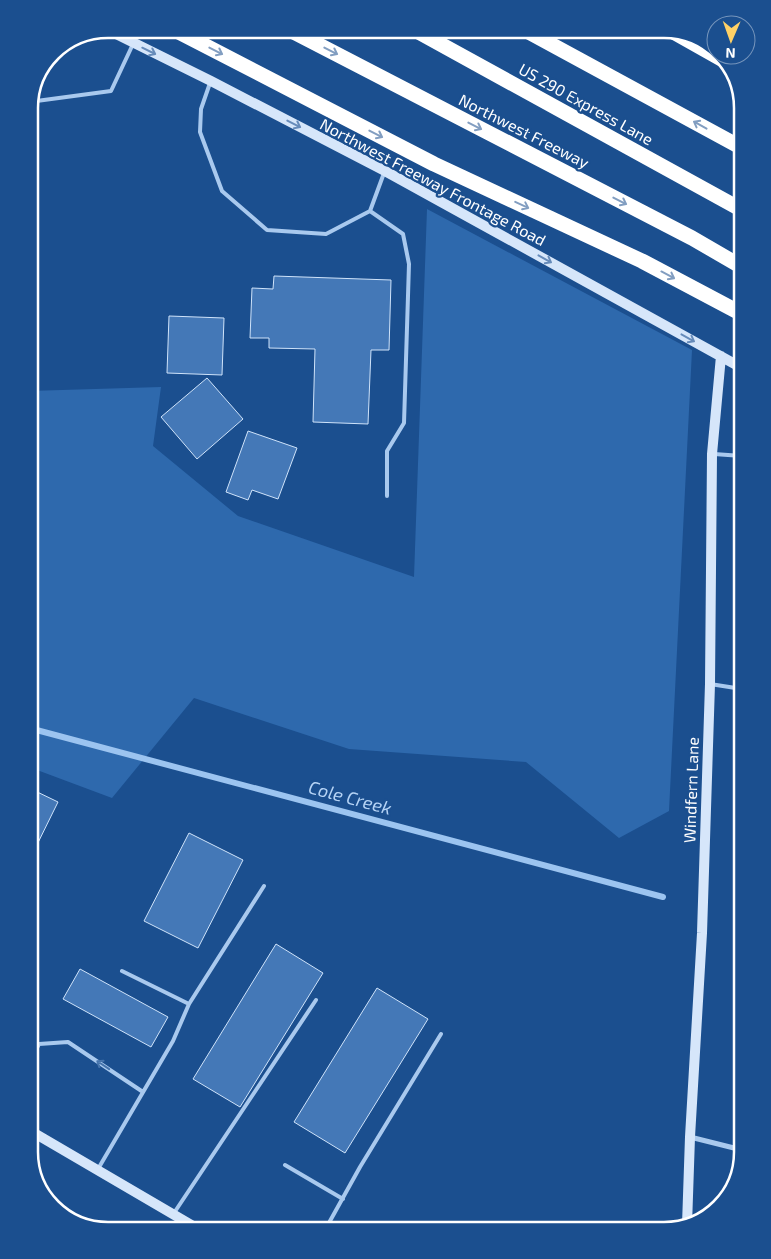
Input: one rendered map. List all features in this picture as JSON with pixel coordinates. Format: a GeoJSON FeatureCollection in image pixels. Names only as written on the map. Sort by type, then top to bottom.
{"type":"FeatureCollection","features":[{"type":"Feature","properties":{"kind":"highway"},"geometry":{"type":"LineString","coordinates":[[189,38],[434,164],[642,262],[734,310]]}},
{"type":"Feature","properties":{"kind":"highway","name":"Northwest Freeway"},"geometry":{"type":"LineString","coordinates":[[305,38],[692,238],[734,262]]}},
{"type":"Feature","properties":{"kind":"highway","name":"US 290 Express Lane"},"geometry":{"type":"LineString","coordinates":[[429,38],[734,206]]}},
{"type":"Feature","properties":{"kind":"highway"},"geometry":{"type":"LineString","coordinates":[[540,38],[734,144]]}},
{"type":"Feature","properties":{"kind":"main road","name":"Northwest Freeway Frontage Road"},"geometry":{"type":"LineString","coordinates":[[122,38],[211,81],[385,171],[734,363]]}},
{"type":"Feature","properties":{"kind":"main road","name":"Windfern Lane"},"geometry":{"type":"LineString","coordinates":[[687,1217],[702,932],[710,684],[712,454],[721,356]]}},
{"type":"Feature","properties":{"kind":"main road"},"geometry":{"type":"LineString","coordinates":[[38,1136],[183,1221]]}},
{"type":"Feature","properties":{"kind":"street"},"geometry":{"type":"LineString","coordinates":[[690,1137],[734,1148]]}},
{"type":"Feature","properties":{"kind":"lane"},"geometry":{"type":"LineString","coordinates":[[38,101],[111,91],[133,44]]}},
{"type":"Feature","properties":{"kind":"lane"},"geometry":{"type":"LineString","coordinates":[[211,81],[201,109],[200,132],[222,191],[267,230],[326,234],[370,211],[385,171]]}},
{"type":"Feature","properties":{"kind":"lane"},"geometry":{"type":"LineString","coordinates":[[370,211],[403,234],[408,264],[404,423],[387,450],[387,496]]}},
{"type":"Feature","properties":{"kind":"lane"},"geometry":{"type":"LineString","coordinates":[[712,454],[734,455]]}},
{"type":"Feature","properties":{"kind":"lane"},"geometry":{"type":"LineString","coordinates":[[710,684],[734,688]]}},
{"type":"Feature","properties":{"kind":"lane"},"geometry":{"type":"LineString","coordinates":[[96,1171],[173,1041],[189,1004],[264,886]]}},
{"type":"Feature","properties":{"kind":"lane"},"geometry":{"type":"LineString","coordinates":[[122,971],[189,1004]]}},
{"type":"Feature","properties":{"kind":"lane"},"geometry":{"type":"LineString","coordinates":[[173,1215],[316,1000]]}},
{"type":"Feature","properties":{"kind":"lane"},"geometry":{"type":"LineString","coordinates":[[330,1221],[441,1034]]}},
{"type":"Feature","properties":{"kind":"lane"},"geometry":{"type":"LineString","coordinates":[[38,1046],[39,1044],[68,1042],[143,1092]]}},
{"type":"Feature","properties":{"kind":"lane"},"geometry":{"type":"LineString","coordinates":[[284,1165],[342,1199]]}},
{"type":"Feature","properties":{"kind":"shaded area"},"geometry":{"type":"Polygon","coordinates":[[[427,209],[692,350],[669,811],[619,838],[526,762],[349,749],[194,698],[112,798],[38,770],[38,391],[161,387],[153,446],[238,516],[414,577],[427,209]]]}},
{"type":"Feature","properties":{"kind":"building"},"geometry":{"type":"Polygon","coordinates":[[[274,276],[391,280],[389,350],[371,350],[368,424],[313,422],[315,349],[269,348],[269,338],[250,338],[252,288],[273,289],[274,276]]]}},
{"type":"Feature","properties":{"kind":"building"},"geometry":{"type":"Polygon","coordinates":[[[169,316],[224,318],[222,375],[167,373],[169,316]]]}},
{"type":"Feature","properties":{"kind":"building"},"geometry":{"type":"Polygon","coordinates":[[[207,378],[243,419],[197,459],[161,417],[207,378]]]}},
{"type":"Feature","properties":{"kind":"building"},"geometry":{"type":"Polygon","coordinates":[[[248,431],[297,448],[278,499],[252,490],[248,500],[226,492],[248,431]]]}},
{"type":"Feature","properties":{"kind":"building"},"geometry":{"type":"Polygon","coordinates":[[[38,792],[58,802],[38,843],[38,792]]]}},
{"type":"Feature","properties":{"kind":"building"},"geometry":{"type":"Polygon","coordinates":[[[189,833],[243,860],[198,948],[144,921],[189,833]]]}},
{"type":"Feature","properties":{"kind":"building"},"geometry":{"type":"Polygon","coordinates":[[[276,944],[323,973],[240,1107],[193,1079],[276,944]]]}},
{"type":"Feature","properties":{"kind":"building"},"geometry":{"type":"Polygon","coordinates":[[[80,969],[168,1017],[151,1047],[63,999],[80,969]]]}},
{"type":"Feature","properties":{"kind":"building"},"geometry":{"type":"Polygon","coordinates":[[[377,988],[428,1019],[345,1153],[294,1122],[377,988]]]}},
{"type":"Feature","properties":{"kind":"waterway","name":"Cole Creek"},"geometry":{"type":"LineString","coordinates":[[38,730],[663,897]]}}]}
